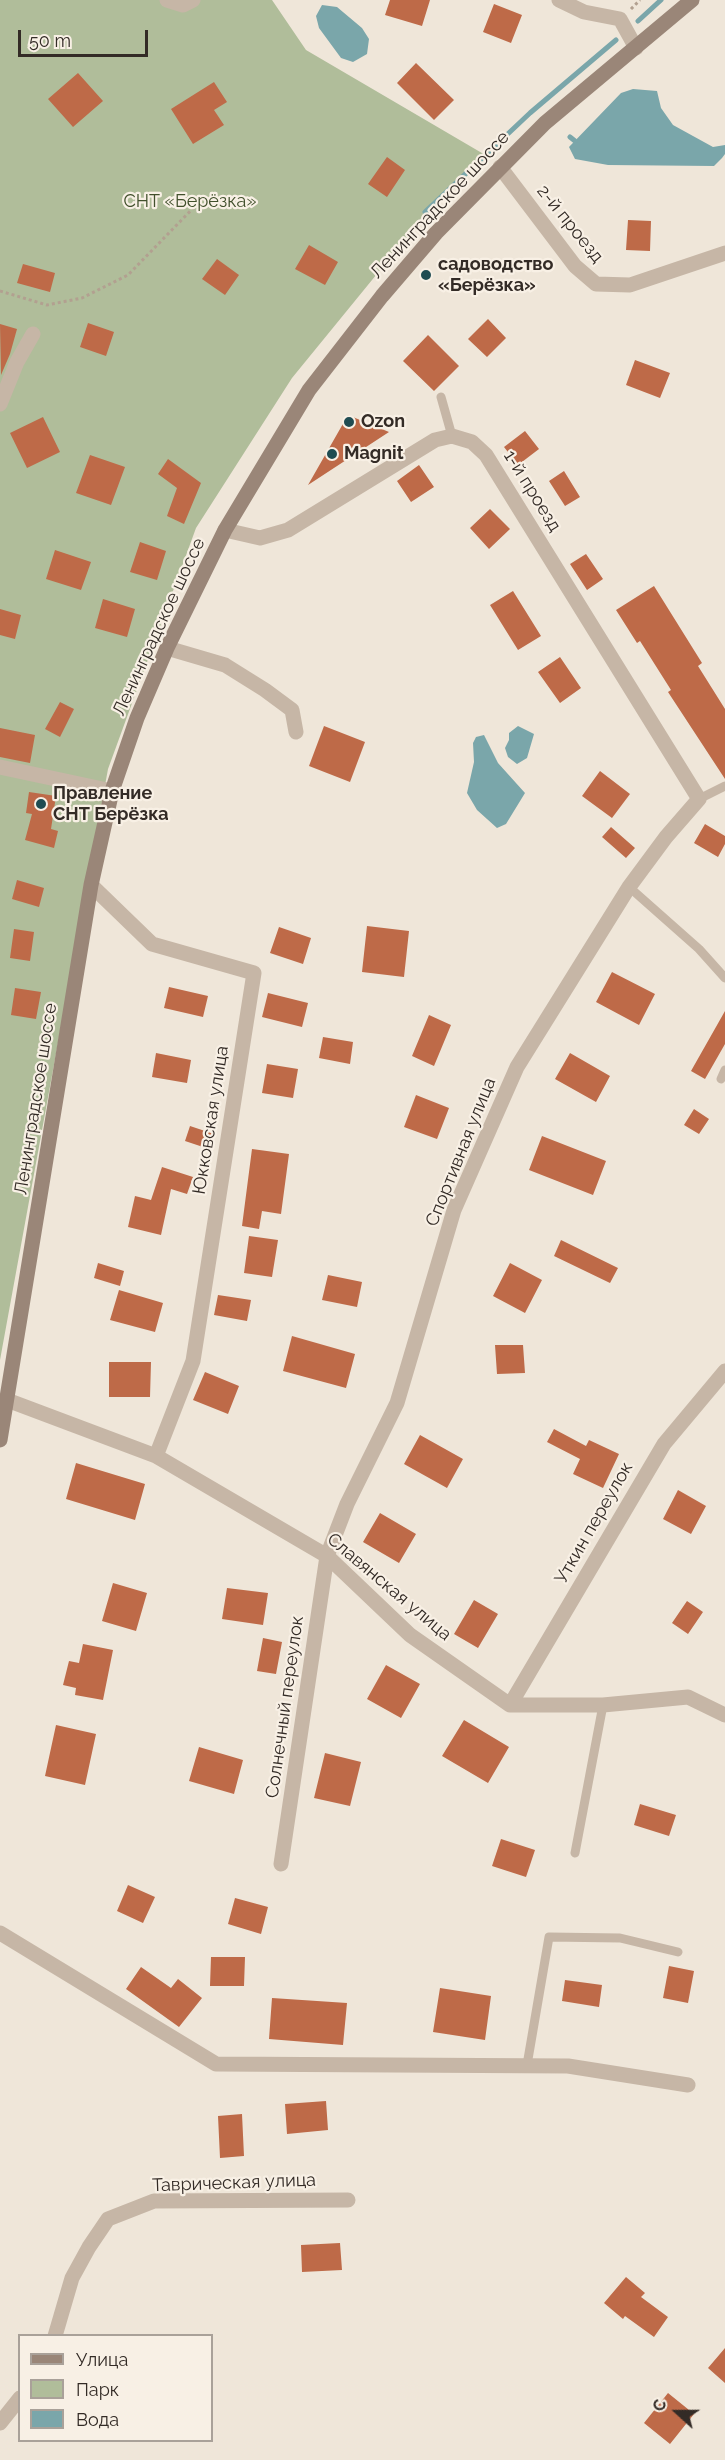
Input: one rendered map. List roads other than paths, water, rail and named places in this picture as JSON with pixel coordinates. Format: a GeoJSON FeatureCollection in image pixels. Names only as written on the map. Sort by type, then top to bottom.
{"type":"FeatureCollection","features":[{"type":"Feature","properties":{"kind":"main road","name":"Ленинградское шоссе"},"geometry":{"type":"LineString","coordinates":[[0,1440],[7,1400],[5,1377],[91,885],[112,791],[137,718],[167,648],[225,530],[309,390],[410,263],[500,167],[545,123],[692,0]]}},
{"type":"Feature","properties":{"kind":"street"},"geometry":{"type":"LineString","coordinates":[[167,0],[183,5],[193,0]]}},
{"type":"Feature","properties":{"kind":"street"},"geometry":{"type":"LineString","coordinates":[[559,0],[584,12],[620,19],[636,48]]}},
{"type":"Feature","properties":{"kind":"street","name":"2-й проезд"},"geometry":{"type":"LineString","coordinates":[[500,167],[575,266],[596,284],[630,285],[725,253]]}},
{"type":"Feature","properties":{"kind":"street"},"geometry":{"type":"LineString","coordinates":[[0,404],[17,362],[33,334]]}},
{"type":"Feature","properties":{"kind":"street"},"geometry":{"type":"LineString","coordinates":[[225,530],[261,538],[288,530],[435,440],[452,436]]}},
{"type":"Feature","properties":{"kind":"street","name":"1-й проезд"},"geometry":{"type":"LineString","coordinates":[[452,436],[472,442],[486,455],[699,799]]}},
{"type":"Feature","properties":{"kind":"street"},"geometry":{"type":"LineString","coordinates":[[167,648],[225,665],[265,690],[292,710],[296,732]]}},
{"type":"Feature","properties":{"kind":"street"},"geometry":{"type":"LineString","coordinates":[[0,767],[112,791]]}},
{"type":"Feature","properties":{"kind":"street","name":"Спортивная улица"},"geometry":{"type":"LineString","coordinates":[[327,1556],[347,1504],[398,1404],[454,1210],[517,1066],[629,887],[666,837],[699,799]]}},
{"type":"Feature","properties":{"kind":"street","name":"Юкковская улица"},"geometry":{"type":"LineString","coordinates":[[91,885],[152,944],[254,973],[193,1361],[156,1456]]}},
{"type":"Feature","properties":{"kind":"street","name":"Уткин переулок"},"geometry":{"type":"LineString","coordinates":[[510,1705],[664,1444],[725,1371]]}},
{"type":"Feature","properties":{"kind":"street","name":"Славянская улица"},"geometry":{"type":"LineString","coordinates":[[7,1400],[156,1456],[327,1556],[410,1635],[510,1705]]}},
{"type":"Feature","properties":{"kind":"street","name":"Солнечный переулок"},"geometry":{"type":"LineString","coordinates":[[281,1864],[327,1556]]}},
{"type":"Feature","properties":{"kind":"street"},"geometry":{"type":"LineString","coordinates":[[510,1705],[603,1705],[688,1697],[725,1715]]}},
{"type":"Feature","properties":{"kind":"street"},"geometry":{"type":"LineString","coordinates":[[0,1933],[216,2064],[568,2066],[687,2085]]}},
{"type":"Feature","properties":{"kind":"street","name":"Таврическая улица"},"geometry":{"type":"LineString","coordinates":[[56,2334],[72,2278],[89,2247],[108,2220],[154,2201],[348,2200]]}},
{"type":"Feature","properties":{"kind":"street"},"geometry":{"type":"LineString","coordinates":[[0,2423],[18,2400]]}},
{"type":"Feature","properties":{"kind":"lane"},"geometry":{"type":"LineString","coordinates":[[441,397],[452,436]]}},
{"type":"Feature","properties":{"kind":"lane"},"geometry":{"type":"LineString","coordinates":[[699,799],[725,786]]}},
{"type":"Feature","properties":{"kind":"lane"},"geometry":{"type":"LineString","coordinates":[[629,887],[699,949],[725,978]]}},
{"type":"Feature","properties":{"kind":"lane"},"geometry":{"type":"LineString","coordinates":[[575,1853],[603,1705]]}},
{"type":"Feature","properties":{"kind":"lane"},"geometry":{"type":"LineString","coordinates":[[527,2066],[549,1937],[620,1938],[678,1952]]}},
{"type":"Feature","properties":{"kind":"water"},"geometry":{"type":"Polygon","coordinates":[[[322,5],[337,7],[362,28],[369,39],[367,54],[353,62],[341,58],[319,28],[316,16],[322,5]]]}},
{"type":"Feature","properties":{"kind":"water"},"geometry":{"type":"Polygon","coordinates":[[[633,89],[657,91],[661,108],[673,125],[713,147],[725,145],[725,154],[714,166],[608,165],[575,159],[569,147],[621,93],[633,89]]]}},
{"type":"Feature","properties":{"kind":"water"},"geometry":{"type":"Polygon","coordinates":[[[518,726],[534,734],[527,758],[517,764],[508,757],[505,748],[509,740],[509,733],[518,726]]]}},
{"type":"Feature","properties":{"kind":"water"},"geometry":{"type":"Polygon","coordinates":[[[484,735],[498,763],[525,793],[506,824],[497,828],[477,810],[467,793],[474,762],[473,743],[476,737],[484,735]]]}},
{"type":"Feature","properties":{"kind":"waterway"},"geometry":{"type":"LineString","coordinates":[[638,21],[661,0]]}},
{"type":"Feature","properties":{"kind":"waterway"},"geometry":{"type":"LineString","coordinates":[[425,212],[530,113],[616,40]]}},
{"type":"Feature","properties":{"kind":"waterway"},"geometry":{"type":"LineString","coordinates":[[570,137],[575,141]]}},
{"type":"Feature","properties":{"kind":"place","name":"садоводство «Берёзка»"},"geometry":{"type":"Point","coordinates":[426,275]}},
{"type":"Feature","properties":{"kind":"place","name":"Ozon"},"geometry":{"type":"Point","coordinates":[349,422]}},
{"type":"Feature","properties":{"kind":"place","name":"Magnit"},"geometry":{"type":"Point","coordinates":[332,454]}},
{"type":"Feature","properties":{"kind":"place","name":"Правление СНТ Берёзка"},"geometry":{"type":"Point","coordinates":[41,804]}},
{"type":"Feature","properties":{"kind":"park label","name":"СНТ «Берёзка»"},"geometry":{"type":"Point","coordinates":[190,202]}}]}
